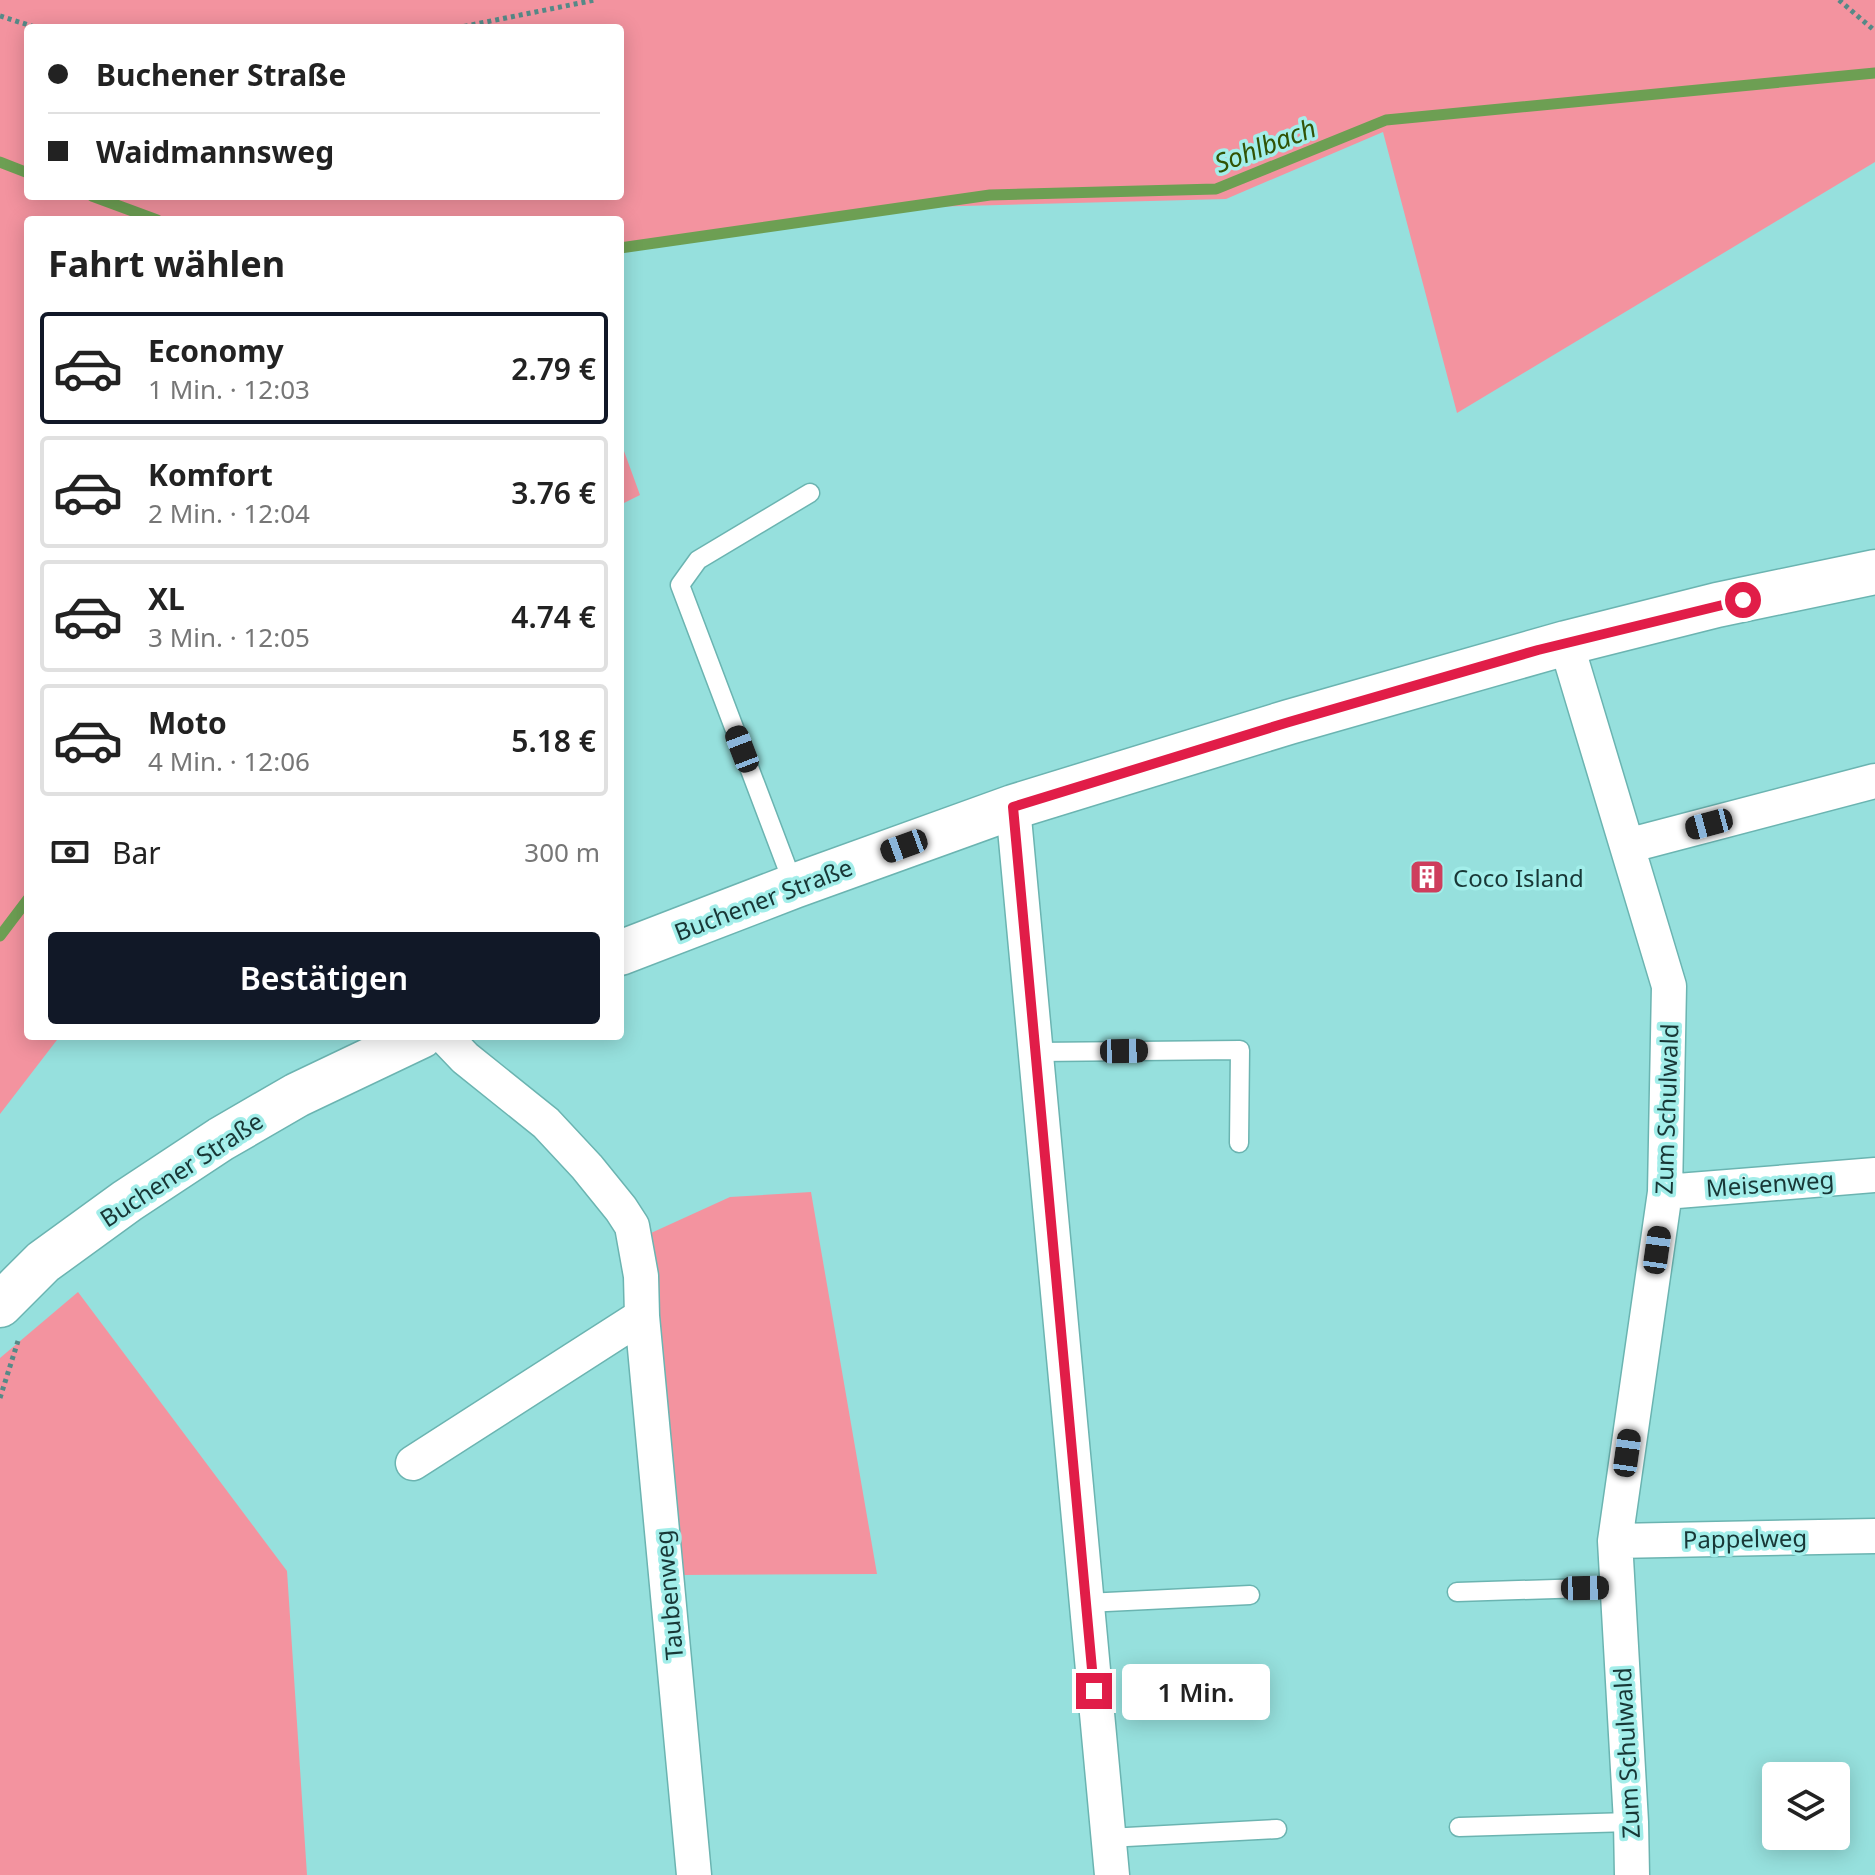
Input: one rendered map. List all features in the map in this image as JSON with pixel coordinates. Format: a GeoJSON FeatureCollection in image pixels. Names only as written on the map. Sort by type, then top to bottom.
{"type":"FeatureCollection","features":[{"type":"Feature","properties":{"kind":"street","name":"Buchener Straße"},"geometry":{"type":"LineString","coordinates":[[624,951],[1013,807],[1289,722],[1566,643],[1717,605],[1875,572]]}},
{"type":"Feature","properties":{"kind":"street","name":"Zum Schulwald"},"geometry":{"type":"LineString","coordinates":[[1566,643],[1669,986],[1665,1192],[1615,1541],[1632,1875]]}},
{"type":"Feature","properties":{"kind":"street"},"geometry":{"type":"LineString","coordinates":[[1627,846],[1875,781]]}},
{"type":"Feature","properties":{"kind":"street"},"geometry":{"type":"LineString","coordinates":[[1013,807],[1112,1875]]}},
{"type":"Feature","properties":{"kind":"street","name":"Buchener Straße"},"geometry":{"type":"LineString","coordinates":[[0,1305],[43,1262],[127,1201],[221,1139],[297,1095],[413,1040]]}},
{"type":"Feature","properties":{"kind":"street","name":"Taubenweg"},"geometry":{"type":"LineString","coordinates":[[448,1040],[465,1058],[546,1123],[587,1167],[632,1226],[641,1276],[642,1316],[694,1875]]}},
{"type":"Feature","properties":{"kind":"street","name":"Meisenweg"},"geometry":{"type":"LineString","coordinates":[[1665,1192],[1875,1175]]}},
{"type":"Feature","properties":{"kind":"street"},"geometry":{"type":"LineString","coordinates":[[413,1463],[642,1316]]}},
{"type":"Feature","properties":{"kind":"street","name":"Pappelweg"},"geometry":{"type":"LineString","coordinates":[[1615,1541],[1875,1536]]}},
{"type":"Feature","properties":{"kind":"lane"},"geometry":{"type":"LineString","coordinates":[[794,886],[680,585],[698,560],[810,493]]}},
{"type":"Feature","properties":{"kind":"lane"},"geometry":{"type":"LineString","coordinates":[[1037,1052],[1240,1050],[1239,1143]]}},
{"type":"Feature","properties":{"kind":"lane"},"geometry":{"type":"LineString","coordinates":[[1457,1592],[1617,1587]]}},
{"type":"Feature","properties":{"kind":"lane"},"geometry":{"type":"LineString","coordinates":[[1086,1603],[1250,1595]]}},
{"type":"Feature","properties":{"kind":"lane"},"geometry":{"type":"LineString","coordinates":[[1459,1827],[1631,1822]]}},
{"type":"Feature","properties":{"kind":"lane"},"geometry":{"type":"LineString","coordinates":[[1108,1838],[1277,1829]]}},
{"type":"Feature","properties":{"kind":"path"},"geometry":{"type":"LineString","coordinates":[[476,24],[595,0]]}},
{"type":"Feature","properties":{"kind":"path"},"geometry":{"type":"LineString","coordinates":[[1839,0],[1875,31]]}},
{"type":"Feature","properties":{"kind":"path"},"geometry":{"type":"LineString","coordinates":[[0,16],[25,24]]}},
{"type":"Feature","properties":{"kind":"shaded area"},"geometry":{"type":"Polygon","coordinates":[[[0,0],[1875,0],[1875,162],[1457,413],[1383,132],[1226,199],[927,207],[624,248],[624,216],[24,216],[24,1040],[57,1040],[0,1114],[0,0]]]}},
{"type":"Feature","properties":{"kind":"shaded area"},"geometry":{"type":"Polygon","coordinates":[[[624,451],[640,495],[624,503],[624,451]]]}},
{"type":"Feature","properties":{"kind":"shaded area"},"geometry":{"type":"Polygon","coordinates":[[[811,1192],[877,1574],[681,1575],[651,1233],[730,1197],[811,1192]]]}},
{"type":"Feature","properties":{"kind":"shaded area"},"geometry":{"type":"Polygon","coordinates":[[[78,1292],[287,1571],[307,1875],[0,1875],[0,1358],[78,1292]]]}},
{"type":"Feature","properties":{"kind":"waterway","name":"Sohlbach"},"geometry":{"type":"LineString","coordinates":[[624,247],[990,195],[1216,189],[1386,120],[1875,73]]}},
{"type":"Feature","properties":{"kind":"waterway"},"geometry":{"type":"LineString","coordinates":[[0,162],[24,171]]}},
{"type":"Feature","properties":{"kind":"waterway"},"geometry":{"type":"LineString","coordinates":[[103,200],[146,216]]}},
{"type":"Feature","properties":{"kind":"waterway","name":"Sohlbach"},"geometry":{"type":"LineString","coordinates":[[0,936],[24,904]]}},
{"type":"Feature","properties":{"kind":"place","name":"Coco Island"},"geometry":{"type":"Point","coordinates":[1427,877]}},
{"type":"Feature","properties":{"kind":"route"},"geometry":{"type":"LineString","coordinates":[[1094,1691],[1013,807],[1538,650],[1743,600]]}}]}
